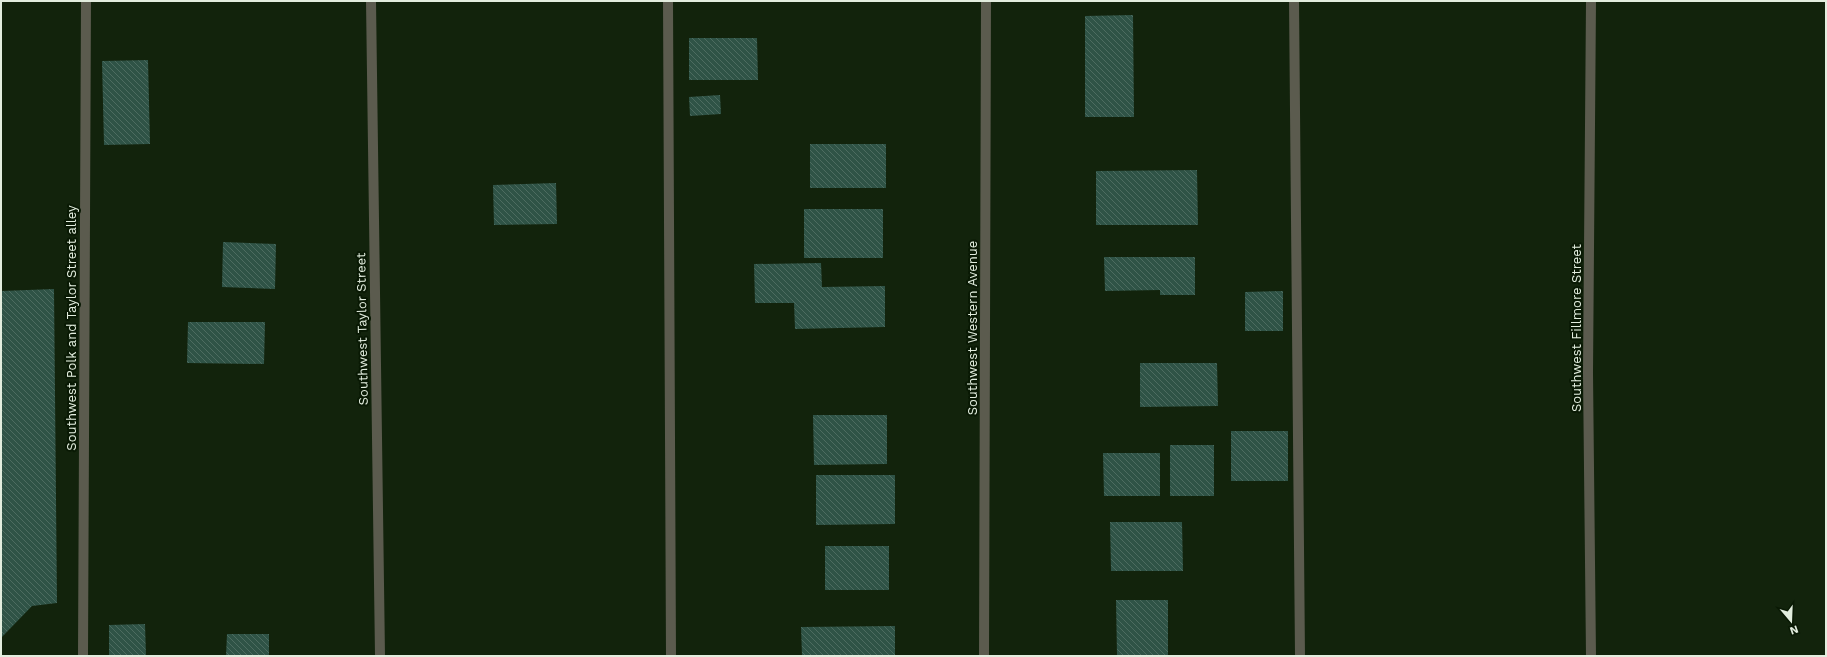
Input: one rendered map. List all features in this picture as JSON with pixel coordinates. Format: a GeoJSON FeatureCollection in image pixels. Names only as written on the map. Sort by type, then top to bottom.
{"type":"FeatureCollection","features":[{"type":"Feature","properties":{"kind":"street","name":"Southwest Polk and Taylor Street alley"},"geometry":{"type":"LineString","coordinates":[[83,656],[86,1]]}},
{"type":"Feature","properties":{"kind":"street","name":"Southwest Taylor Street"},"geometry":{"type":"LineString","coordinates":[[371,1],[380,656]]}},
{"type":"Feature","properties":{"kind":"street"},"geometry":{"type":"LineString","coordinates":[[668,1],[671,656]]}},
{"type":"Feature","properties":{"kind":"street","name":"Southwest Western Avenue"},"geometry":{"type":"LineString","coordinates":[[984,656],[986,1]]}},
{"type":"Feature","properties":{"kind":"street"},"geometry":{"type":"LineString","coordinates":[[1294,1],[1300,656]]}},
{"type":"Feature","properties":{"kind":"street","name":"Southwest Fillmore Street"},"geometry":{"type":"LineString","coordinates":[[1591,1],[1588,372],[1591,656]]}},
{"type":"Feature","properties":{"kind":"building"},"geometry":{"type":"Polygon","coordinates":[[[1133,15],[1134,117],[1085,117],[1085,16],[1133,15]]]}},
{"type":"Feature","properties":{"kind":"building"},"geometry":{"type":"Polygon","coordinates":[[[689,38],[757,38],[758,80],[689,80],[689,38]]]}},
{"type":"Feature","properties":{"kind":"building"},"geometry":{"type":"Polygon","coordinates":[[[148,60],[150,144],[104,145],[102,61],[148,60]]]}},
{"type":"Feature","properties":{"kind":"building"},"geometry":{"type":"Polygon","coordinates":[[[720,95],[721,114],[690,116],[689,97],[720,95]]]}},
{"type":"Feature","properties":{"kind":"building"},"geometry":{"type":"Polygon","coordinates":[[[810,144],[886,144],[886,188],[810,188],[810,144]]]}},
{"type":"Feature","properties":{"kind":"building"},"geometry":{"type":"Polygon","coordinates":[[[1197,170],[1198,225],[1096,225],[1096,171],[1197,170]]]}},
{"type":"Feature","properties":{"kind":"building"},"geometry":{"type":"Polygon","coordinates":[[[556,183],[557,224],[494,225],[493,185],[556,183]]]}},
{"type":"Feature","properties":{"kind":"building"},"geometry":{"type":"Polygon","coordinates":[[[804,209],[883,209],[883,258],[804,258],[804,209]]]}},
{"type":"Feature","properties":{"kind":"building"},"geometry":{"type":"Polygon","coordinates":[[[223,242],[276,244],[275,289],[222,287],[223,242]]]}},
{"type":"Feature","properties":{"kind":"building"},"geometry":{"type":"Polygon","coordinates":[[[1104,257],[1195,257],[1195,295],[1160,295],[1160,290],[1105,291],[1104,257]]]}},
{"type":"Feature","properties":{"kind":"building"},"geometry":{"type":"Polygon","coordinates":[[[821,263],[822,287],[885,286],[885,327],[795,329],[794,303],[755,303],[754,264],[821,263]]]}},
{"type":"Feature","properties":{"kind":"building"},"geometry":{"type":"Polygon","coordinates":[[[54,289],[57,603],[32,606],[1,638],[1,291],[54,289]]]}},
{"type":"Feature","properties":{"kind":"building"},"geometry":{"type":"Polygon","coordinates":[[[1283,291],[1283,331],[1245,331],[1245,292],[1283,291]]]}},
{"type":"Feature","properties":{"kind":"building"},"geometry":{"type":"Polygon","coordinates":[[[188,322],[265,322],[264,364],[187,363],[188,322]]]}},
{"type":"Feature","properties":{"kind":"building"},"geometry":{"type":"Polygon","coordinates":[[[1140,363],[1217,363],[1218,406],[1140,407],[1140,363]]]}},
{"type":"Feature","properties":{"kind":"building"},"geometry":{"type":"Polygon","coordinates":[[[813,415],[887,415],[887,464],[814,465],[813,415]]]}},
{"type":"Feature","properties":{"kind":"building"},"geometry":{"type":"Polygon","coordinates":[[[1231,431],[1288,431],[1288,481],[1231,481],[1231,431]]]}},
{"type":"Feature","properties":{"kind":"building"},"geometry":{"type":"Polygon","coordinates":[[[1170,445],[1214,445],[1214,496],[1170,496],[1170,445]]]}},
{"type":"Feature","properties":{"kind":"building"},"geometry":{"type":"Polygon","coordinates":[[[1103,453],[1160,453],[1160,496],[1104,496],[1103,453]]]}},
{"type":"Feature","properties":{"kind":"building"},"geometry":{"type":"Polygon","coordinates":[[[816,475],[895,475],[895,524],[816,525],[816,475]]]}},
{"type":"Feature","properties":{"kind":"building"},"geometry":{"type":"Polygon","coordinates":[[[1110,522],[1182,522],[1183,571],[1111,571],[1110,522]]]}},
{"type":"Feature","properties":{"kind":"building"},"geometry":{"type":"Polygon","coordinates":[[[825,546],[889,546],[889,590],[825,590],[825,546]]]}},
{"type":"Feature","properties":{"kind":"building"},"geometry":{"type":"Polygon","coordinates":[[[1116,600],[1168,600],[1168,656],[1117,656],[1116,600]]]}},
{"type":"Feature","properties":{"kind":"building"},"geometry":{"type":"Polygon","coordinates":[[[145,624],[146,656],[109,656],[109,625],[145,624]]]}},
{"type":"Feature","properties":{"kind":"building"},"geometry":{"type":"Polygon","coordinates":[[[895,626],[895,656],[802,656],[801,627],[895,626]]]}},
{"type":"Feature","properties":{"kind":"building"},"geometry":{"type":"Polygon","coordinates":[[[227,634],[269,634],[269,656],[226,656],[227,634]]]}}]}
